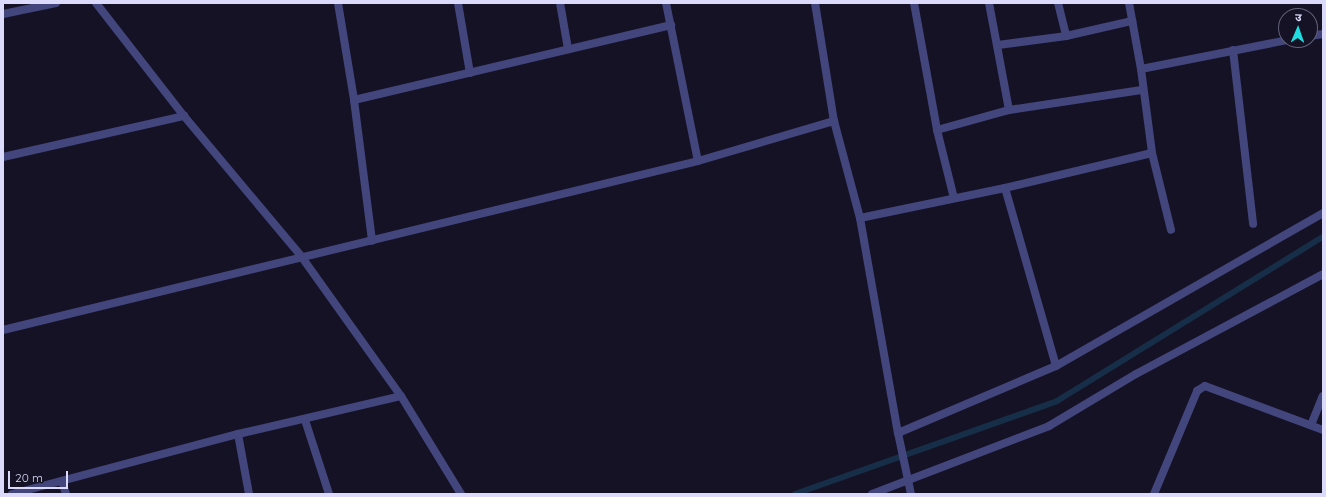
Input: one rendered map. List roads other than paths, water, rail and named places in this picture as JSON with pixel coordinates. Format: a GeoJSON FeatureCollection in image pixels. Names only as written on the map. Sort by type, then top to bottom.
{"type":"FeatureCollection","features":[{"type":"Feature","properties":{"kind":"street"},"geometry":{"type":"LineString","coordinates":[[3,14],[56,3]]}},
{"type":"Feature","properties":{"kind":"street"},"geometry":{"type":"LineString","coordinates":[[96,3],[184,116],[301,256],[401,396],[462,494]]}},
{"type":"Feature","properties":{"kind":"street"},"geometry":{"type":"LineString","coordinates":[[338,3],[354,100],[372,241]]}},
{"type":"Feature","properties":{"kind":"street"},"geometry":{"type":"LineString","coordinates":[[458,3],[470,73]]}},
{"type":"Feature","properties":{"kind":"street"},"geometry":{"type":"LineString","coordinates":[[560,3],[568,49]]}},
{"type":"Feature","properties":{"kind":"street"},"geometry":{"type":"LineString","coordinates":[[666,3],[698,161]]}},
{"type":"Feature","properties":{"kind":"street"},"geometry":{"type":"LineString","coordinates":[[815,3],[834,121],[860,218],[898,433],[911,494]]}},
{"type":"Feature","properties":{"kind":"street"},"geometry":{"type":"LineString","coordinates":[[914,3],[937,130],[954,198]]}},
{"type":"Feature","properties":{"kind":"street"},"geometry":{"type":"LineString","coordinates":[[989,3],[1009,110]]}},
{"type":"Feature","properties":{"kind":"street"},"geometry":{"type":"LineString","coordinates":[[1058,3],[1066,36]]}},
{"type":"Feature","properties":{"kind":"street"},"geometry":{"type":"LineString","coordinates":[[1129,3],[1141,69],[1142,90],[1152,153],[1171,230]]}},
{"type":"Feature","properties":{"kind":"street"},"geometry":{"type":"LineString","coordinates":[[998,45],[1066,36],[1132,21]]}},
{"type":"Feature","properties":{"kind":"street"},"geometry":{"type":"LineString","coordinates":[[354,100],[670,25]]}},
{"type":"Feature","properties":{"kind":"street"},"geometry":{"type":"LineString","coordinates":[[1141,69],[1278,42]]}},
{"type":"Feature","properties":{"kind":"street"},"geometry":{"type":"LineString","coordinates":[[1233,50],[1253,224]]}},
{"type":"Feature","properties":{"kind":"street"},"geometry":{"type":"LineString","coordinates":[[937,130],[1009,110],[1142,90]]}},
{"type":"Feature","properties":{"kind":"street"},"geometry":{"type":"LineString","coordinates":[[3,157],[184,116]]}},
{"type":"Feature","properties":{"kind":"street"},"geometry":{"type":"LineString","coordinates":[[3,330],[301,256],[372,241],[698,161],[834,121]]}},
{"type":"Feature","properties":{"kind":"street"},"geometry":{"type":"LineString","coordinates":[[860,218],[1005,188],[1152,153]]}},
{"type":"Feature","properties":{"kind":"street"},"geometry":{"type":"LineString","coordinates":[[1005,188],[1056,366]]}},
{"type":"Feature","properties":{"kind":"street"},"geometry":{"type":"LineString","coordinates":[[898,433],[1056,366],[1323,213]]}},
{"type":"Feature","properties":{"kind":"street"},"geometry":{"type":"LineString","coordinates":[[872,494],[1049,426],[1136,374],[1323,274]]}},
{"type":"Feature","properties":{"kind":"street"},"geometry":{"type":"LineString","coordinates":[[1154,494],[1197,391],[1202,386],[1208,386],[1323,430]]}},
{"type":"Feature","properties":{"kind":"street"},"geometry":{"type":"LineString","coordinates":[[12,494],[62,482],[238,434],[306,420],[401,396]]}},
{"type":"Feature","properties":{"kind":"street"},"geometry":{"type":"LineString","coordinates":[[1312,425],[1323,396]]}},
{"type":"Feature","properties":{"kind":"street"},"geometry":{"type":"LineString","coordinates":[[306,420],[329,494]]}},
{"type":"Feature","properties":{"kind":"street"},"geometry":{"type":"LineString","coordinates":[[238,434],[249,494]]}},
{"type":"Feature","properties":{"kind":"street"},"geometry":{"type":"LineString","coordinates":[[62,482],[66,494]]}},
{"type":"Feature","properties":{"kind":"waterway"},"geometry":{"type":"LineString","coordinates":[[795,494],[1057,401],[1323,237]]}}]}
